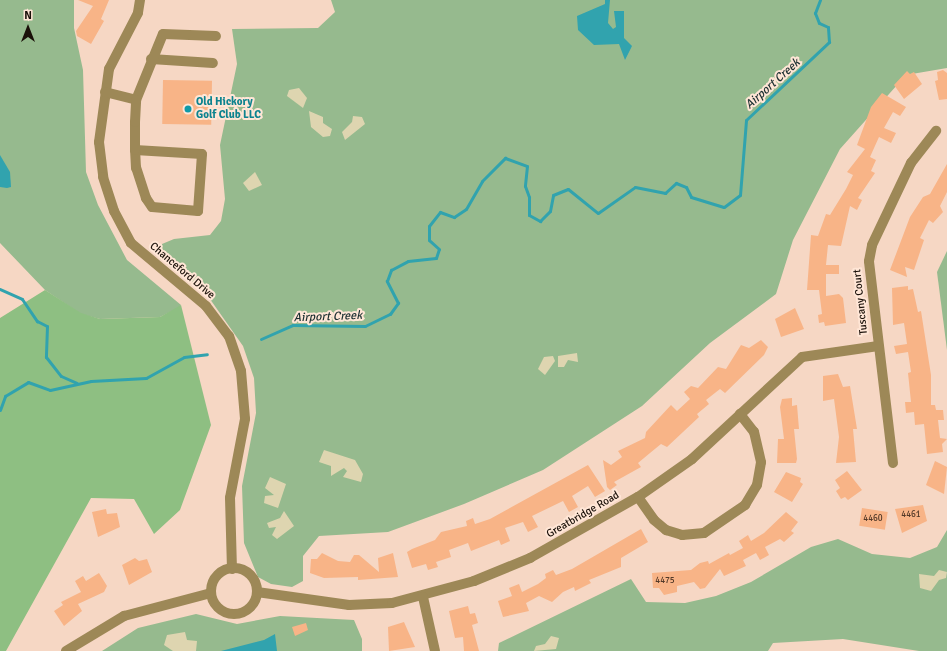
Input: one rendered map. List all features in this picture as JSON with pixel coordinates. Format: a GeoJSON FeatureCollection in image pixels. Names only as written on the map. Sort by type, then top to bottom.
{"type":"FeatureCollection","features":[{"type":"Feature","properties":{"kind":"street","name":"Chanceford Drive"},"geometry":{"type":"LineString","coordinates":[[140,0],[138,14],[109,69],[99,142],[103,177],[114,211],[131,243],[206,306],[219,321],[229,336],[241,371],[245,419],[230,498],[232,569]]}},
{"type":"Feature","properties":{"kind":"street"},"geometry":{"type":"LineString","coordinates":[[135,150],[202,154],[198,211],[152,207],[136,168],[135,150],[136,100],[151,59],[163,34],[216,36]]}},
{"type":"Feature","properties":{"kind":"street"},"geometry":{"type":"LineString","coordinates":[[151,59],[213,63]]}},
{"type":"Feature","properties":{"kind":"street"},"geometry":{"type":"LineString","coordinates":[[105,92],[136,100]]}},
{"type":"Feature","properties":{"kind":"street","name":"Tuscany Court"},"geometry":{"type":"LineString","coordinates":[[893,463],[869,277],[872,245],[910,163],[936,131]]}},
{"type":"Feature","properties":{"kind":"street","name":"Greatbridge Road"},"geometry":{"type":"LineString","coordinates":[[257,592],[349,605],[423,596],[530,558],[638,497],[692,459],[802,357],[878,346]]}},
{"type":"Feature","properties":{"kind":"street"},"geometry":{"type":"LineString","coordinates":[[638,497],[654,520],[666,530],[682,535],[704,533],[744,505],[757,485],[761,462],[754,432],[740,414]]}},
{"type":"Feature","properties":{"kind":"street"},"geometry":{"type":"LineString","coordinates":[[232,569],[248,573],[257,592],[248,609],[232,614],[215,604],[211,593],[215,579],[232,569]]}},
{"type":"Feature","properties":{"kind":"street"},"geometry":{"type":"LineString","coordinates":[[66,651],[124,616],[211,593]]}},
{"type":"Feature","properties":{"kind":"street"},"geometry":{"type":"LineString","coordinates":[[423,596],[435,651]]}},
{"type":"Feature","properties":{"kind":"green space"},"geometry":{"type":"Polygon","coordinates":[[[0,0],[74,0],[74,28],[83,70],[86,172],[98,205],[127,260],[181,305],[178,308],[160,317],[100,319],[81,314],[45,290],[0,243],[0,0]]]}},
{"type":"Feature","properties":{"kind":"green space"},"geometry":{"type":"Polygon","coordinates":[[[331,0],[947,0],[947,68],[906,75],[840,149],[793,240],[776,294],[710,343],[642,406],[543,470],[464,504],[388,532],[319,536],[303,556],[303,581],[292,587],[271,584],[258,577],[244,543],[242,486],[256,413],[254,378],[243,346],[205,292],[168,265],[160,251],[162,244],[174,239],[210,235],[221,221],[225,199],[220,145],[237,64],[232,29],[318,28],[335,12],[331,0]]]}},
{"type":"Feature","properties":{"kind":"green space"},"geometry":{"type":"Polygon","coordinates":[[[947,251],[947,350],[937,272],[947,251]]]}},
{"type":"Feature","properties":{"kind":"green space"},"geometry":{"type":"Polygon","coordinates":[[[45,290],[81,313],[100,319],[160,317],[181,305],[211,425],[180,510],[154,534],[134,499],[91,498],[6,651],[0,651],[0,318],[45,290]]]}},
{"type":"Feature","properties":{"kind":"green space"},"geometry":{"type":"Polygon","coordinates":[[[947,530],[947,651],[919,651],[843,639],[773,643],[768,651],[498,651],[499,643],[631,579],[646,602],[685,603],[716,596],[751,582],[811,547],[838,539],[872,554],[910,558],[937,547],[947,530]]]}},
{"type":"Feature","properties":{"kind":"green space"},"geometry":{"type":"Polygon","coordinates":[[[196,614],[237,624],[280,616],[354,620],[362,639],[362,651],[102,651],[138,628],[196,614]]]}},
{"type":"Feature","properties":{"kind":"sand"},"geometry":{"type":"Polygon","coordinates":[[[299,88],[307,98],[303,108],[287,96],[289,90],[299,88]]]}},
{"type":"Feature","properties":{"kind":"sand"},"geometry":{"type":"Polygon","coordinates":[[[309,111],[323,117],[323,123],[332,129],[330,136],[323,137],[311,127],[309,111]]]}},
{"type":"Feature","properties":{"kind":"sand"},"geometry":{"type":"Polygon","coordinates":[[[353,116],[362,117],[365,124],[345,140],[342,132],[352,122],[353,116]]]}},
{"type":"Feature","properties":{"kind":"sand"},"geometry":{"type":"Polygon","coordinates":[[[255,172],[262,185],[249,191],[243,183],[255,172]]]}},
{"type":"Feature","properties":{"kind":"sand"},"geometry":{"type":"Polygon","coordinates":[[[577,353],[578,362],[568,360],[564,367],[558,367],[558,356],[577,353]]]}},
{"type":"Feature","properties":{"kind":"sand"},"geometry":{"type":"Polygon","coordinates":[[[553,356],[555,361],[545,375],[538,369],[544,357],[553,356]]]}},
{"type":"Feature","properties":{"kind":"sand"},"geometry":{"type":"Polygon","coordinates":[[[324,450],[355,460],[363,474],[361,482],[343,477],[347,471],[344,468],[331,476],[331,466],[319,462],[324,450]]]}},
{"type":"Feature","properties":{"kind":"sand"},"geometry":{"type":"Polygon","coordinates":[[[270,477],[286,484],[278,508],[264,503],[265,496],[274,495],[265,488],[270,477]]]}},
{"type":"Feature","properties":{"kind":"sand"},"geometry":{"type":"Polygon","coordinates":[[[284,511],[294,526],[277,539],[272,535],[276,527],[269,528],[267,523],[280,518],[284,511]]]}},
{"type":"Feature","properties":{"kind":"sand"},"geometry":{"type":"Polygon","coordinates":[[[939,570],[947,572],[946,578],[939,580],[931,591],[920,588],[919,574],[934,576],[939,570]]]}},
{"type":"Feature","properties":{"kind":"sand"},"geometry":{"type":"Polygon","coordinates":[[[185,632],[187,640],[197,641],[196,651],[173,651],[164,645],[167,635],[185,632]]]}},
{"type":"Feature","properties":{"kind":"sand"},"geometry":{"type":"Polygon","coordinates":[[[551,636],[559,638],[556,649],[534,651],[536,646],[545,644],[551,636]]]}},
{"type":"Feature","properties":{"kind":"water"},"geometry":{"type":"Polygon","coordinates":[[[605,0],[610,0],[608,23],[613,29],[616,27],[614,11],[624,11],[624,38],[632,46],[625,60],[619,44],[594,45],[578,30],[577,16],[605,4],[605,0]]]}},
{"type":"Feature","properties":{"kind":"water"},"geometry":{"type":"Polygon","coordinates":[[[0,155],[10,172],[11,187],[0,187],[0,155]]]}},
{"type":"Feature","properties":{"kind":"water"},"geometry":{"type":"Polygon","coordinates":[[[275,634],[277,651],[221,651],[264,640],[275,634]]]}},
{"type":"Feature","properties":{"kind":"building"},"geometry":{"type":"Polygon","coordinates":[[[78,0],[109,0],[101,19],[104,21],[91,44],[77,36],[76,31],[93,6],[78,0]]]}},
{"type":"Feature","properties":{"kind":"building"},"geometry":{"type":"Polygon","coordinates":[[[943,70],[947,73],[947,99],[939,100],[935,81],[938,80],[937,72],[943,70]]]}},
{"type":"Feature","properties":{"kind":"building"},"geometry":{"type":"Polygon","coordinates":[[[907,71],[910,74],[914,72],[922,84],[904,99],[894,85],[907,71]]]}},
{"type":"Feature","properties":{"kind":"building","name":"Old Hickory Golf Club LLC"},"geometry":{"type":"Polygon","coordinates":[[[163,80],[212,81],[211,125],[162,124],[163,80]]]}},
{"type":"Feature","properties":{"kind":"building"},"geometry":{"type":"Polygon","coordinates":[[[882,93],[906,107],[900,116],[893,112],[884,128],[896,133],[891,143],[879,137],[870,157],[876,160],[871,171],[875,173],[858,198],[862,200],[857,210],[850,206],[841,246],[828,245],[826,265],[839,265],[839,274],[826,274],[826,296],[839,294],[843,298],[846,323],[825,326],[824,322],[819,323],[818,315],[822,314],[819,290],[807,290],[811,235],[818,236],[826,214],[830,215],[853,175],[847,172],[865,149],[857,145],[871,107],[882,93]]]}},
{"type":"Feature","properties":{"kind":"building"},"geometry":{"type":"Polygon","coordinates":[[[947,164],[947,192],[940,206],[943,212],[933,223],[929,220],[920,238],[924,240],[914,270],[905,267],[907,277],[890,270],[910,217],[923,197],[930,194],[947,164]]]}},
{"type":"Feature","properties":{"kind":"building"},"geometry":{"type":"Polygon","coordinates":[[[908,286],[908,290],[913,289],[918,312],[921,311],[931,375],[931,405],[935,405],[936,410],[943,410],[944,420],[938,420],[940,438],[947,439],[942,444],[943,452],[927,454],[924,424],[915,425],[914,412],[906,413],[905,402],[911,402],[908,373],[911,372],[908,352],[896,354],[894,346],[907,344],[904,323],[893,325],[892,288],[908,286]]]}},
{"type":"Feature","properties":{"kind":"building"},"geometry":{"type":"Polygon","coordinates":[[[795,308],[804,329],[781,337],[775,319],[795,308]]]}},
{"type":"Feature","properties":{"kind":"building"},"geometry":{"type":"Polygon","coordinates":[[[761,340],[768,347],[764,355],[725,393],[720,389],[706,400],[709,404],[697,414],[699,417],[667,447],[661,444],[638,463],[641,467],[614,482],[617,485],[610,490],[607,487],[603,460],[611,465],[622,457],[618,451],[645,438],[646,432],[671,405],[677,411],[690,399],[684,392],[691,386],[698,388],[718,367],[726,369],[741,345],[749,348],[761,340]]]}},
{"type":"Feature","properties":{"kind":"building"},"geometry":{"type":"Polygon","coordinates":[[[838,374],[843,387],[850,386],[857,429],[853,429],[856,462],[836,463],[839,437],[834,399],[823,401],[823,376],[838,374]]]}},
{"type":"Feature","properties":{"kind":"building"},"geometry":{"type":"Polygon","coordinates":[[[792,398],[792,406],[797,405],[799,429],[794,429],[797,459],[796,463],[777,463],[778,439],[784,439],[780,407],[782,399],[792,398]]]}},
{"type":"Feature","properties":{"kind":"building"},"geometry":{"type":"Polygon","coordinates":[[[935,461],[947,467],[944,494],[926,485],[935,461]]]}},
{"type":"Feature","properties":{"kind":"building"},"geometry":{"type":"Polygon","coordinates":[[[588,465],[605,491],[595,497],[588,486],[572,496],[578,507],[569,512],[563,501],[532,516],[538,527],[528,532],[523,522],[505,528],[510,541],[501,545],[499,540],[471,551],[468,543],[449,550],[451,557],[436,562],[438,567],[428,570],[426,564],[412,568],[407,552],[435,540],[441,532],[467,526],[466,521],[473,518],[475,524],[490,519],[588,465]]]}},
{"type":"Feature","properties":{"kind":"building"},"geometry":{"type":"Polygon","coordinates":[[[847,471],[862,490],[848,500],[845,497],[841,499],[836,491],[840,488],[835,480],[847,471]]]}},
{"type":"Feature","properties":{"kind":"building"},"geometry":{"type":"Polygon","coordinates":[[[786,472],[801,478],[800,482],[803,484],[792,502],[774,492],[786,472]]]}},
{"type":"Feature","properties":{"kind":"building"},"geometry":{"type":"Polygon","coordinates":[[[923,505],[927,521],[902,533],[895,509],[923,505]]]}},
{"type":"Feature","properties":{"kind":"building"},"geometry":{"type":"Polygon","coordinates":[[[862,508],[888,512],[885,530],[859,526],[862,508]]]}},
{"type":"Feature","properties":{"kind":"building"},"geometry":{"type":"Polygon","coordinates":[[[106,509],[107,514],[117,513],[120,527],[98,537],[92,512],[106,509]]]}},
{"type":"Feature","properties":{"kind":"building"},"geometry":{"type":"Polygon","coordinates":[[[786,512],[798,522],[791,531],[794,533],[784,542],[780,539],[765,547],[769,555],[760,560],[756,553],[743,560],[746,566],[724,576],[720,569],[705,588],[700,589],[694,582],[677,586],[677,592],[664,595],[659,588],[653,588],[652,573],[691,570],[700,563],[708,561],[709,564],[729,553],[730,555],[743,548],[739,541],[748,535],[751,541],[764,533],[786,512]]]}},
{"type":"Feature","properties":{"kind":"building"},"geometry":{"type":"Polygon","coordinates":[[[641,529],[648,542],[621,558],[621,567],[589,580],[591,583],[575,591],[574,587],[563,592],[552,602],[539,596],[526,603],[529,611],[503,617],[498,601],[512,596],[509,588],[519,584],[522,592],[546,578],[545,574],[553,570],[556,575],[572,569],[641,529]]]}},
{"type":"Feature","properties":{"kind":"building"},"geometry":{"type":"Polygon","coordinates":[[[322,553],[338,561],[350,562],[354,555],[359,555],[379,572],[378,558],[393,553],[398,577],[358,580],[358,577],[324,578],[310,573],[311,559],[317,559],[322,553]]]}},
{"type":"Feature","properties":{"kind":"building"},"geometry":{"type":"Polygon","coordinates":[[[135,558],[139,561],[147,559],[152,572],[129,585],[122,565],[135,558]]]}},
{"type":"Feature","properties":{"kind":"building"},"geometry":{"type":"Polygon","coordinates":[[[99,573],[107,586],[104,592],[78,604],[82,611],[64,626],[54,611],[63,605],[61,602],[81,592],[75,581],[83,576],[86,581],[99,573]]]}},
{"type":"Feature","properties":{"kind":"building"},"geometry":{"type":"Polygon","coordinates":[[[468,606],[470,614],[475,613],[478,623],[472,625],[479,651],[464,651],[463,637],[455,638],[449,611],[468,606]]]}},
{"type":"Feature","properties":{"kind":"building"},"geometry":{"type":"Polygon","coordinates":[[[404,622],[415,647],[389,651],[388,627],[404,622]]]}},
{"type":"Feature","properties":{"kind":"building"},"geometry":{"type":"Polygon","coordinates":[[[306,623],[308,630],[295,636],[292,627],[306,623]]]}},
{"type":"Feature","properties":{"kind":"waterway","name":"Airport Creek"},"geometry":{"type":"LineString","coordinates":[[261,339],[293,325],[365,326],[390,314],[398,303],[387,281],[391,270],[408,261],[436,258],[439,249],[429,240],[429,226],[440,212],[454,217],[466,209],[482,181],[505,158],[527,166],[525,186],[529,197],[529,215],[540,221],[550,211],[553,195],[568,189],[598,213],[635,187],[665,193],[676,183],[686,187],[691,197],[724,207],[740,195],[746,120],[829,42],[828,27],[819,23],[815,13],[820,0]]}},
{"type":"Feature","properties":{"kind":"waterway"},"geometry":{"type":"LineString","coordinates":[[0,289],[22,299],[37,321],[47,326],[46,357],[61,376],[77,383]]}},
{"type":"Feature","properties":{"kind":"waterway","name":"Airport Creek"},"geometry":{"type":"LineString","coordinates":[[0,410],[5,396],[28,382],[50,390],[91,381],[146,378],[184,357],[207,354]]}},
{"type":"Feature","properties":{"kind":"place","name":"Old Hickory Golf Club LLC"},"geometry":{"type":"Point","coordinates":[188,109]}}]}
